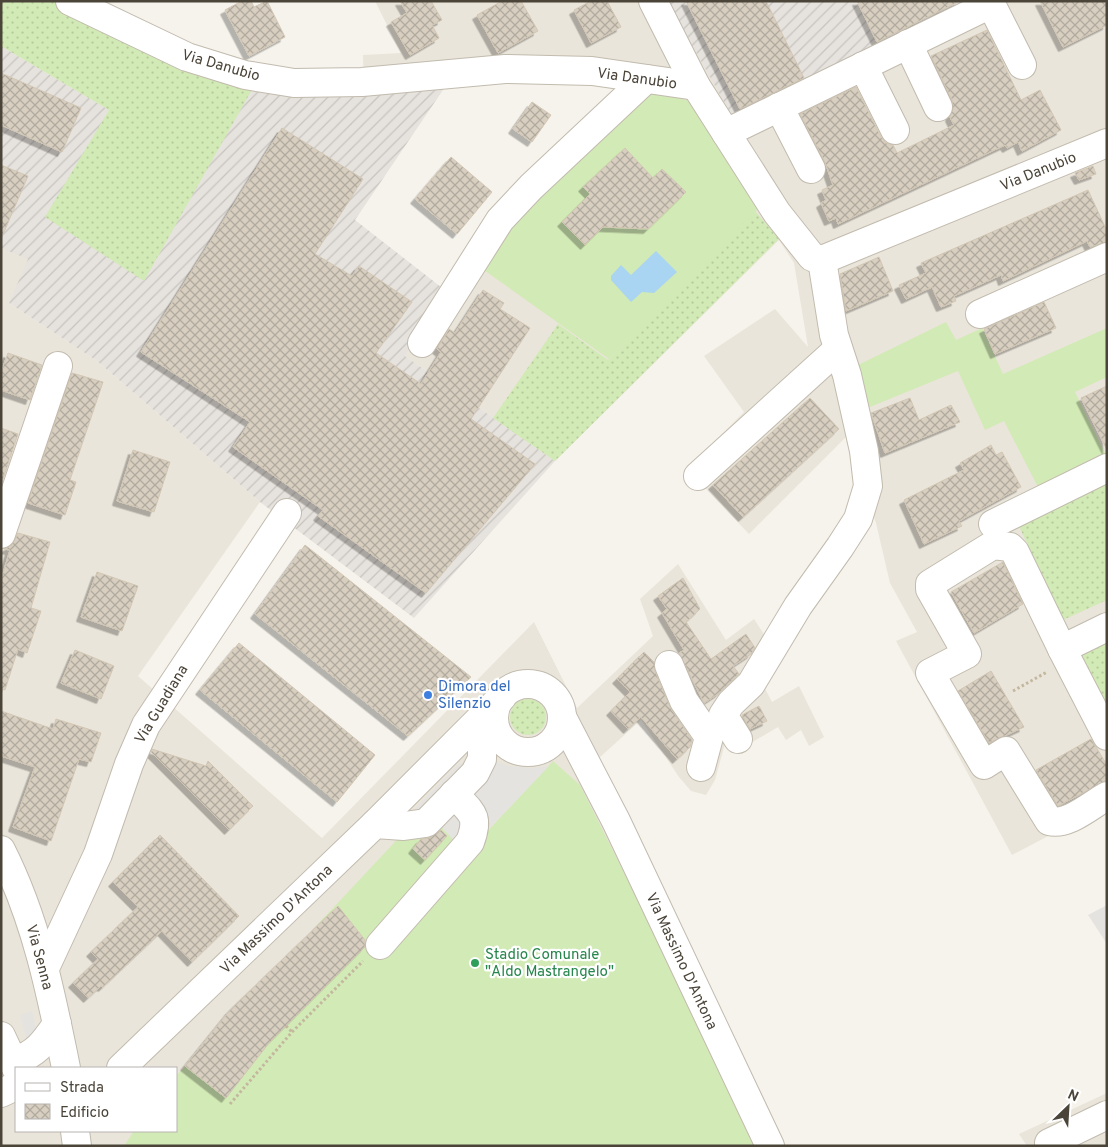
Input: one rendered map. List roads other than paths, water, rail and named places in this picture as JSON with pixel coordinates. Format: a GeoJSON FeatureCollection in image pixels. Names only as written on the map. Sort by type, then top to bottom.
{"type":"FeatureCollection","features":[{"type":"Feature","properties":{"kind":"street","name":"Via Danubio"},"geometry":{"type":"LineString","coordinates":[[70,1],[187,57],[245,75],[294,83],[362,82],[506,69],[592,71],[696,86],[777,213],[812,257],[822,260],[1107,143]]}},
{"type":"Feature","properties":{"kind":"street"},"geometry":{"type":"LineString","coordinates":[[653,1],[696,86]]}},
{"type":"Feature","properties":{"kind":"street"},"geometry":{"type":"LineString","coordinates":[[726,133],[991,4],[1022,65]]}},
{"type":"Feature","properties":{"kind":"street"},"geometry":{"type":"LineString","coordinates":[[908,44],[938,107]]}},
{"type":"Feature","properties":{"kind":"street"},"geometry":{"type":"LineString","coordinates":[[862,66],[895,130]]}},
{"type":"Feature","properties":{"kind":"street"},"geometry":{"type":"LineString","coordinates":[[422,343],[500,220],[531,187],[646,79]]}},
{"type":"Feature","properties":{"kind":"street"},"geometry":{"type":"LineString","coordinates":[[779,107],[811,169]]}},
{"type":"Feature","properties":{"kind":"street"},"geometry":{"type":"LineString","coordinates":[[980,314],[1107,257]]}},
{"type":"Feature","properties":{"kind":"street"},"geometry":{"type":"LineString","coordinates":[[723,715],[731,703],[751,684],[798,606],[858,519],[868,486],[864,451],[834,335],[822,260]]}},
{"type":"Feature","properties":{"kind":"street"},"geometry":{"type":"LineString","coordinates":[[698,476],[838,348]]}},
{"type":"Feature","properties":{"kind":"street"},"geometry":{"type":"LineString","coordinates":[[1,534],[58,366]]}},
{"type":"Feature","properties":{"kind":"street"},"geometry":{"type":"LineString","coordinates":[[993,524],[1107,468]]}},
{"type":"Feature","properties":{"kind":"street","name":"Via Guadiana"},"geometry":{"type":"LineString","coordinates":[[45,968],[98,854],[129,764],[146,725],[287,513]]}},
{"type":"Feature","properties":{"kind":"street"},"geometry":{"type":"LineString","coordinates":[[1107,736],[1064,655],[1015,552],[1010,547],[993,545],[930,584],[930,590],[967,654],[930,673],[984,765],[1006,751],[1049,821],[1057,823],[1107,796]]}},
{"type":"Feature","properties":{"kind":"street"},"geometry":{"type":"LineString","coordinates":[[1064,655],[1107,627]]}},
{"type":"Feature","properties":{"kind":"street"},"geometry":{"type":"LineString","coordinates":[[669,665],[684,700],[709,737],[701,767]]}},
{"type":"Feature","properties":{"kind":"street"},"geometry":{"type":"LineString","coordinates":[[521,685],[538,686],[553,695],[560,705],[562,717],[561,727],[548,745],[532,752],[514,749],[502,740],[495,726],[494,716],[502,697],[510,689],[521,685]]}},
{"type":"Feature","properties":{"kind":"street","name":"Via Massimo D'Antona"},"geometry":{"type":"LineString","coordinates":[[122,1067],[375,824],[502,697]]}},
{"type":"Feature","properties":{"kind":"street"},"geometry":{"type":"LineString","coordinates":[[696,716],[723,715]]}},
{"type":"Feature","properties":{"kind":"street"},"geometry":{"type":"LineString","coordinates":[[723,715],[738,739]]}},
{"type":"Feature","properties":{"kind":"street","name":"Via Massimo D'Antona"},"geometry":{"type":"LineString","coordinates":[[562,717],[770,1146]]}},
{"type":"Feature","properties":{"kind":"street","name":"Via Massimo D'Antona"},"geometry":{"type":"LineString","coordinates":[[548,745],[580,766],[593,778]]}},
{"type":"Feature","properties":{"kind":"street","name":"Via Massimo D'Antona"},"geometry":{"type":"LineString","coordinates":[[429,769],[482,749],[491,747],[514,749]]}},
{"type":"Feature","properties":{"kind":"street"},"geometry":{"type":"LineString","coordinates":[[375,824],[404,826],[426,823],[475,773],[482,759],[482,749]]}},
{"type":"Feature","properties":{"kind":"street"},"geometry":{"type":"LineString","coordinates":[[380,945],[470,842],[476,826],[474,814],[454,794]]}},
{"type":"Feature","properties":{"kind":"street","name":"Via Senna"},"geometry":{"type":"LineString","coordinates":[[1,850],[27,910],[45,968],[66,1067]]}},
{"type":"Feature","properties":{"kind":"street"},"geometry":{"type":"LineString","coordinates":[[20,1067],[57,1024]]}},
{"type":"Feature","properties":{"kind":"street"},"geometry":{"type":"LineString","coordinates":[[1,1036],[15,1072],[1,1093]]}},
{"type":"Feature","properties":{"kind":"street"},"geometry":{"type":"LineString","coordinates":[[1049,1143],[1107,1115]]}},
{"type":"Feature","properties":{"kind":"street"},"geometry":{"type":"LineString","coordinates":[[75,1132],[77,1146]]}},
{"type":"Feature","properties":{"kind":"water"},"geometry":{"type":"Polygon","coordinates":[[[656,251],[677,272],[654,293],[642,292],[631,302],[611,280],[611,276],[621,265],[631,275],[656,251]]]}},
{"type":"Feature","properties":{"kind":"place","name":"Dimora del Silenzio"},"geometry":{"type":"Point","coordinates":[428,695]}},
{"type":"Feature","properties":{"kind":"place","name":"Stadio Comunale \"Aldo Mastrangelo\""},"geometry":{"type":"Point","coordinates":[475,963]}}]}
